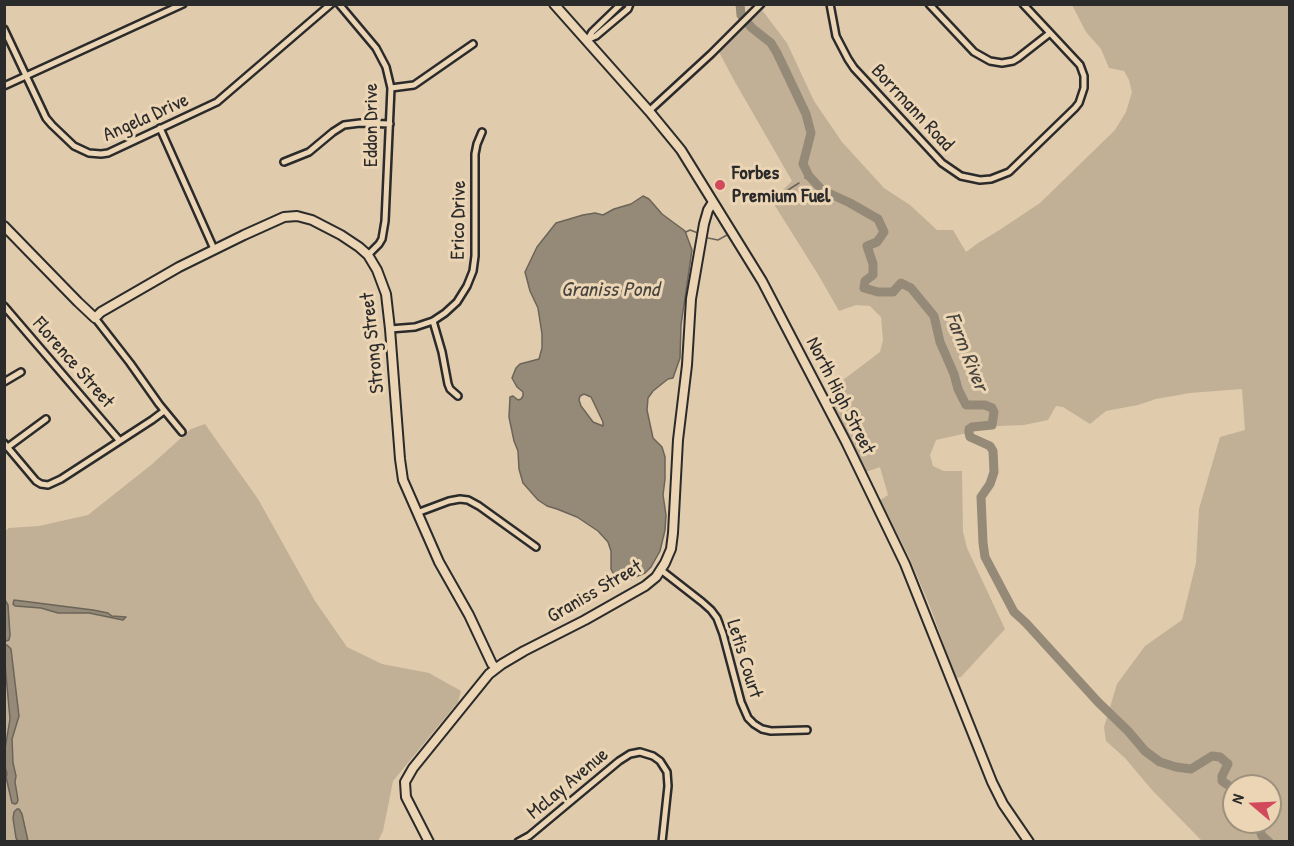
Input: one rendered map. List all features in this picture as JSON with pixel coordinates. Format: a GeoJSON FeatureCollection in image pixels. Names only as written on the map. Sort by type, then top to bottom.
{"type":"FeatureCollection","features":[{"type":"Feature","properties":{"kind":"street"},"geometry":{"type":"LineString","coordinates":[[4,86],[183,4]]}},
{"type":"Feature","properties":{"kind":"street","name":"Angela Drive"},"geometry":{"type":"LineString","coordinates":[[4,29],[46,118],[67,141],[82,151],[95,154],[108,153],[218,102],[331,4]]}},
{"type":"Feature","properties":{"kind":"street","name":"Eddon Drive"},"geometry":{"type":"LineString","coordinates":[[339,4],[376,48],[386,67],[391,88],[384,232],[379,244],[368,255]]}},
{"type":"Feature","properties":{"kind":"street","name":"North High Street"},"geometry":{"type":"LineString","coordinates":[[554,4],[681,150],[777,306],[905,564],[992,782],[1003,804],[1029,842]]}},
{"type":"Feature","properties":{"kind":"street"},"geometry":{"type":"LineString","coordinates":[[587,40],[592,32],[621,4]]}},
{"type":"Feature","properties":{"kind":"street"},"geometry":{"type":"LineString","coordinates":[[587,40],[596,36],[628,9],[630,4]]}},
{"type":"Feature","properties":{"kind":"street","name":"Borrmann Road"},"geometry":{"type":"LineString","coordinates":[[830,4],[836,36],[854,68],[942,163],[961,176],[980,180],[991,179],[1009,172],[1079,103],[1085,82],[1080,65],[1023,4]]}},
{"type":"Feature","properties":{"kind":"street"},"geometry":{"type":"LineString","coordinates":[[929,4],[974,52],[990,61],[1002,63],[1013,61],[1050,33]]}},
{"type":"Feature","properties":{"kind":"street"},"geometry":{"type":"LineString","coordinates":[[649,111],[760,5]]}},
{"type":"Feature","properties":{"kind":"street"},"geometry":{"type":"LineString","coordinates":[[391,88],[414,85],[473,44]]}},
{"type":"Feature","properties":{"kind":"street"},"geometry":{"type":"LineString","coordinates":[[284,162],[309,152],[344,125],[390,124]]}},
{"type":"Feature","properties":{"kind":"street"},"geometry":{"type":"LineString","coordinates":[[160,129],[214,249]]}},
{"type":"Feature","properties":{"kind":"street","name":"Erico Drive"},"geometry":{"type":"LineString","coordinates":[[390,329],[415,327],[433,321],[457,302],[467,286],[473,271],[475,256],[475,154],[482,132]]}},
{"type":"Feature","properties":{"kind":"street","name":"Graniss Street"},"geometry":{"type":"LineString","coordinates":[[429,842],[406,797],[405,782],[412,768],[496,668],[645,586],[656,577],[668,556],[672,541],[678,432],[687,365],[693,286],[704,224],[713,202]]}},
{"type":"Feature","properties":{"kind":"street","name":"Strong Street"},"geometry":{"type":"LineString","coordinates":[[96,318],[101,312],[168,273],[280,218],[297,216],[312,220],[355,243],[368,255],[384,287],[390,329],[400,467],[404,480],[442,568],[496,668]]}},
{"type":"Feature","properties":{"kind":"street"},"geometry":{"type":"LineString","coordinates":[[4,226],[96,318],[182,432]]}},
{"type":"Feature","properties":{"kind":"street","name":"Florence Street"},"geometry":{"type":"LineString","coordinates":[[6,309],[119,440]]}},
{"type":"Feature","properties":{"kind":"street"},"geometry":{"type":"LineString","coordinates":[[433,321],[441,345],[448,384],[453,393],[458,396]]}},
{"type":"Feature","properties":{"kind":"street"},"geometry":{"type":"LineString","coordinates":[[4,382],[21,372]]}},
{"type":"Feature","properties":{"kind":"street"},"geometry":{"type":"LineString","coordinates":[[46,419],[6,445],[32,477],[46,485],[51,484],[164,411]]}},
{"type":"Feature","properties":{"kind":"street"},"geometry":{"type":"LineString","coordinates":[[417,513],[449,501],[468,500],[536,548]]}},
{"type":"Feature","properties":{"kind":"street","name":"Letis Court"},"geometry":{"type":"LineString","coordinates":[[661,570],[702,602],[717,618],[741,702],[748,718],[762,729],[771,732],[807,730]]}},
{"type":"Feature","properties":{"kind":"street","name":"McLay Avenue"},"geometry":{"type":"LineString","coordinates":[[518,842],[529,836],[625,757],[644,752],[656,758],[667,772],[668,786],[662,842]]}},
{"type":"Feature","properties":{"kind":"shaded area"},"geometry":{"type":"Polygon","coordinates":[[[1072,5],[1289,5],[1289,841],[1202,841],[1152,790],[1125,758],[1106,741],[1104,727],[1117,684],[1145,646],[1182,620],[1196,563],[1199,509],[1220,437],[1245,430],[1242,389],[1190,393],[1156,399],[1106,411],[1090,424],[1063,407],[1056,406],[1048,420],[1024,425],[998,426],[936,440],[930,455],[933,466],[944,471],[962,471],[963,532],[967,548],[1005,629],[961,677],[956,678],[909,557],[880,500],[888,495],[880,467],[866,472],[828,398],[843,380],[880,352],[883,340],[881,317],[870,306],[856,305],[839,311],[772,201],[792,181],[719,52],[762,10],[787,43],[814,101],[842,142],[884,188],[910,205],[937,230],[953,230],[966,252],[1040,203],[1115,130],[1126,112],[1132,92],[1124,71],[1109,68],[1101,49],[1086,32],[1072,5]]]}},
{"type":"Feature","properties":{"kind":"shaded area"},"geometry":{"type":"Polygon","coordinates":[[[205,424],[258,499],[315,601],[347,647],[382,664],[429,673],[461,691],[458,702],[393,781],[383,831],[378,841],[5,842],[5,531],[9,528],[39,526],[88,515],[151,465],[191,429],[205,424]]]}},
{"type":"Feature","properties":{"kind":"water","name":"Graniss Pond"},"geometry":{"type":"Polygon","coordinates":[[[643,196],[649,199],[662,214],[685,231],[692,250],[681,325],[680,358],[673,378],[668,379],[653,391],[648,398],[647,410],[653,438],[662,447],[665,457],[663,495],[666,515],[665,530],[660,551],[651,567],[645,573],[628,580],[614,575],[611,569],[611,551],[608,542],[598,531],[577,517],[547,506],[538,500],[523,483],[509,417],[510,397],[513,396],[518,400],[523,396],[523,392],[512,378],[516,368],[520,364],[539,359],[542,348],[538,308],[525,272],[537,247],[556,223],[583,215],[595,213],[603,215],[631,204],[643,196]],[[584,394],[580,396],[581,406],[593,422],[603,426],[603,422],[591,397],[584,394]]]}},
{"type":"Feature","properties":{"kind":"water"},"geometry":{"type":"Polygon","coordinates":[[[5,600],[8,605],[10,635],[9,640],[4,641],[5,600]]]}},
{"type":"Feature","properties":{"kind":"water"},"geometry":{"type":"Polygon","coordinates":[[[14,600],[93,610],[112,616],[126,617],[123,620],[89,613],[58,613],[41,608],[15,606],[14,600]]]}},
{"type":"Feature","properties":{"kind":"water"},"geometry":{"type":"Polygon","coordinates":[[[7,645],[11,649],[19,716],[12,739],[18,800],[15,804],[12,803],[5,767],[5,749],[10,719],[4,653],[7,645]]]}},
{"type":"Feature","properties":{"kind":"water"},"geometry":{"type":"Polygon","coordinates":[[[17,809],[22,814],[28,841],[18,841],[16,838],[13,818],[17,809]]]}},
{"type":"Feature","properties":{"kind":"waterway","name":"Farm River"},"geometry":{"type":"LineString","coordinates":[[740,4],[741,15],[752,28],[771,43],[806,114],[811,133],[803,164],[809,176],[822,190],[878,219],[884,232],[877,242],[867,246],[873,264],[873,275],[865,281],[864,288],[878,292],[893,292],[901,283],[911,288],[934,316],[940,342],[966,405],[985,405],[992,408],[994,412],[992,425],[972,427],[969,433],[970,437],[990,446],[993,451],[994,472],[990,484],[981,497],[983,543],[985,557],[1014,612],[1145,751],[1160,762],[1191,769],[1212,756],[1220,757],[1228,764],[1223,774]]}},
{"type":"Feature","properties":{"kind":"waterway","name":"Farm River"},"geometry":{"type":"LineString","coordinates":[[805,178],[809,176]]}},
{"type":"Feature","properties":{"kind":"waterway"},"geometry":{"type":"LineString","coordinates":[[777,197],[799,183]]}},
{"type":"Feature","properties":{"kind":"waterway"},"geometry":{"type":"LineString","coordinates":[[686,232],[690,230],[698,233]]}},
{"type":"Feature","properties":{"kind":"waterway"},"geometry":{"type":"LineString","coordinates":[[708,238],[718,240],[727,235]]}},
{"type":"Feature","properties":{"kind":"waterway","name":"Farm River"},"geometry":{"type":"LineString","coordinates":[[1261,834],[1269,842]]}},
{"type":"Feature","properties":{"kind":"place","name":"Forbes Premium Fuel"},"geometry":{"type":"Point","coordinates":[720,185]}}]}
